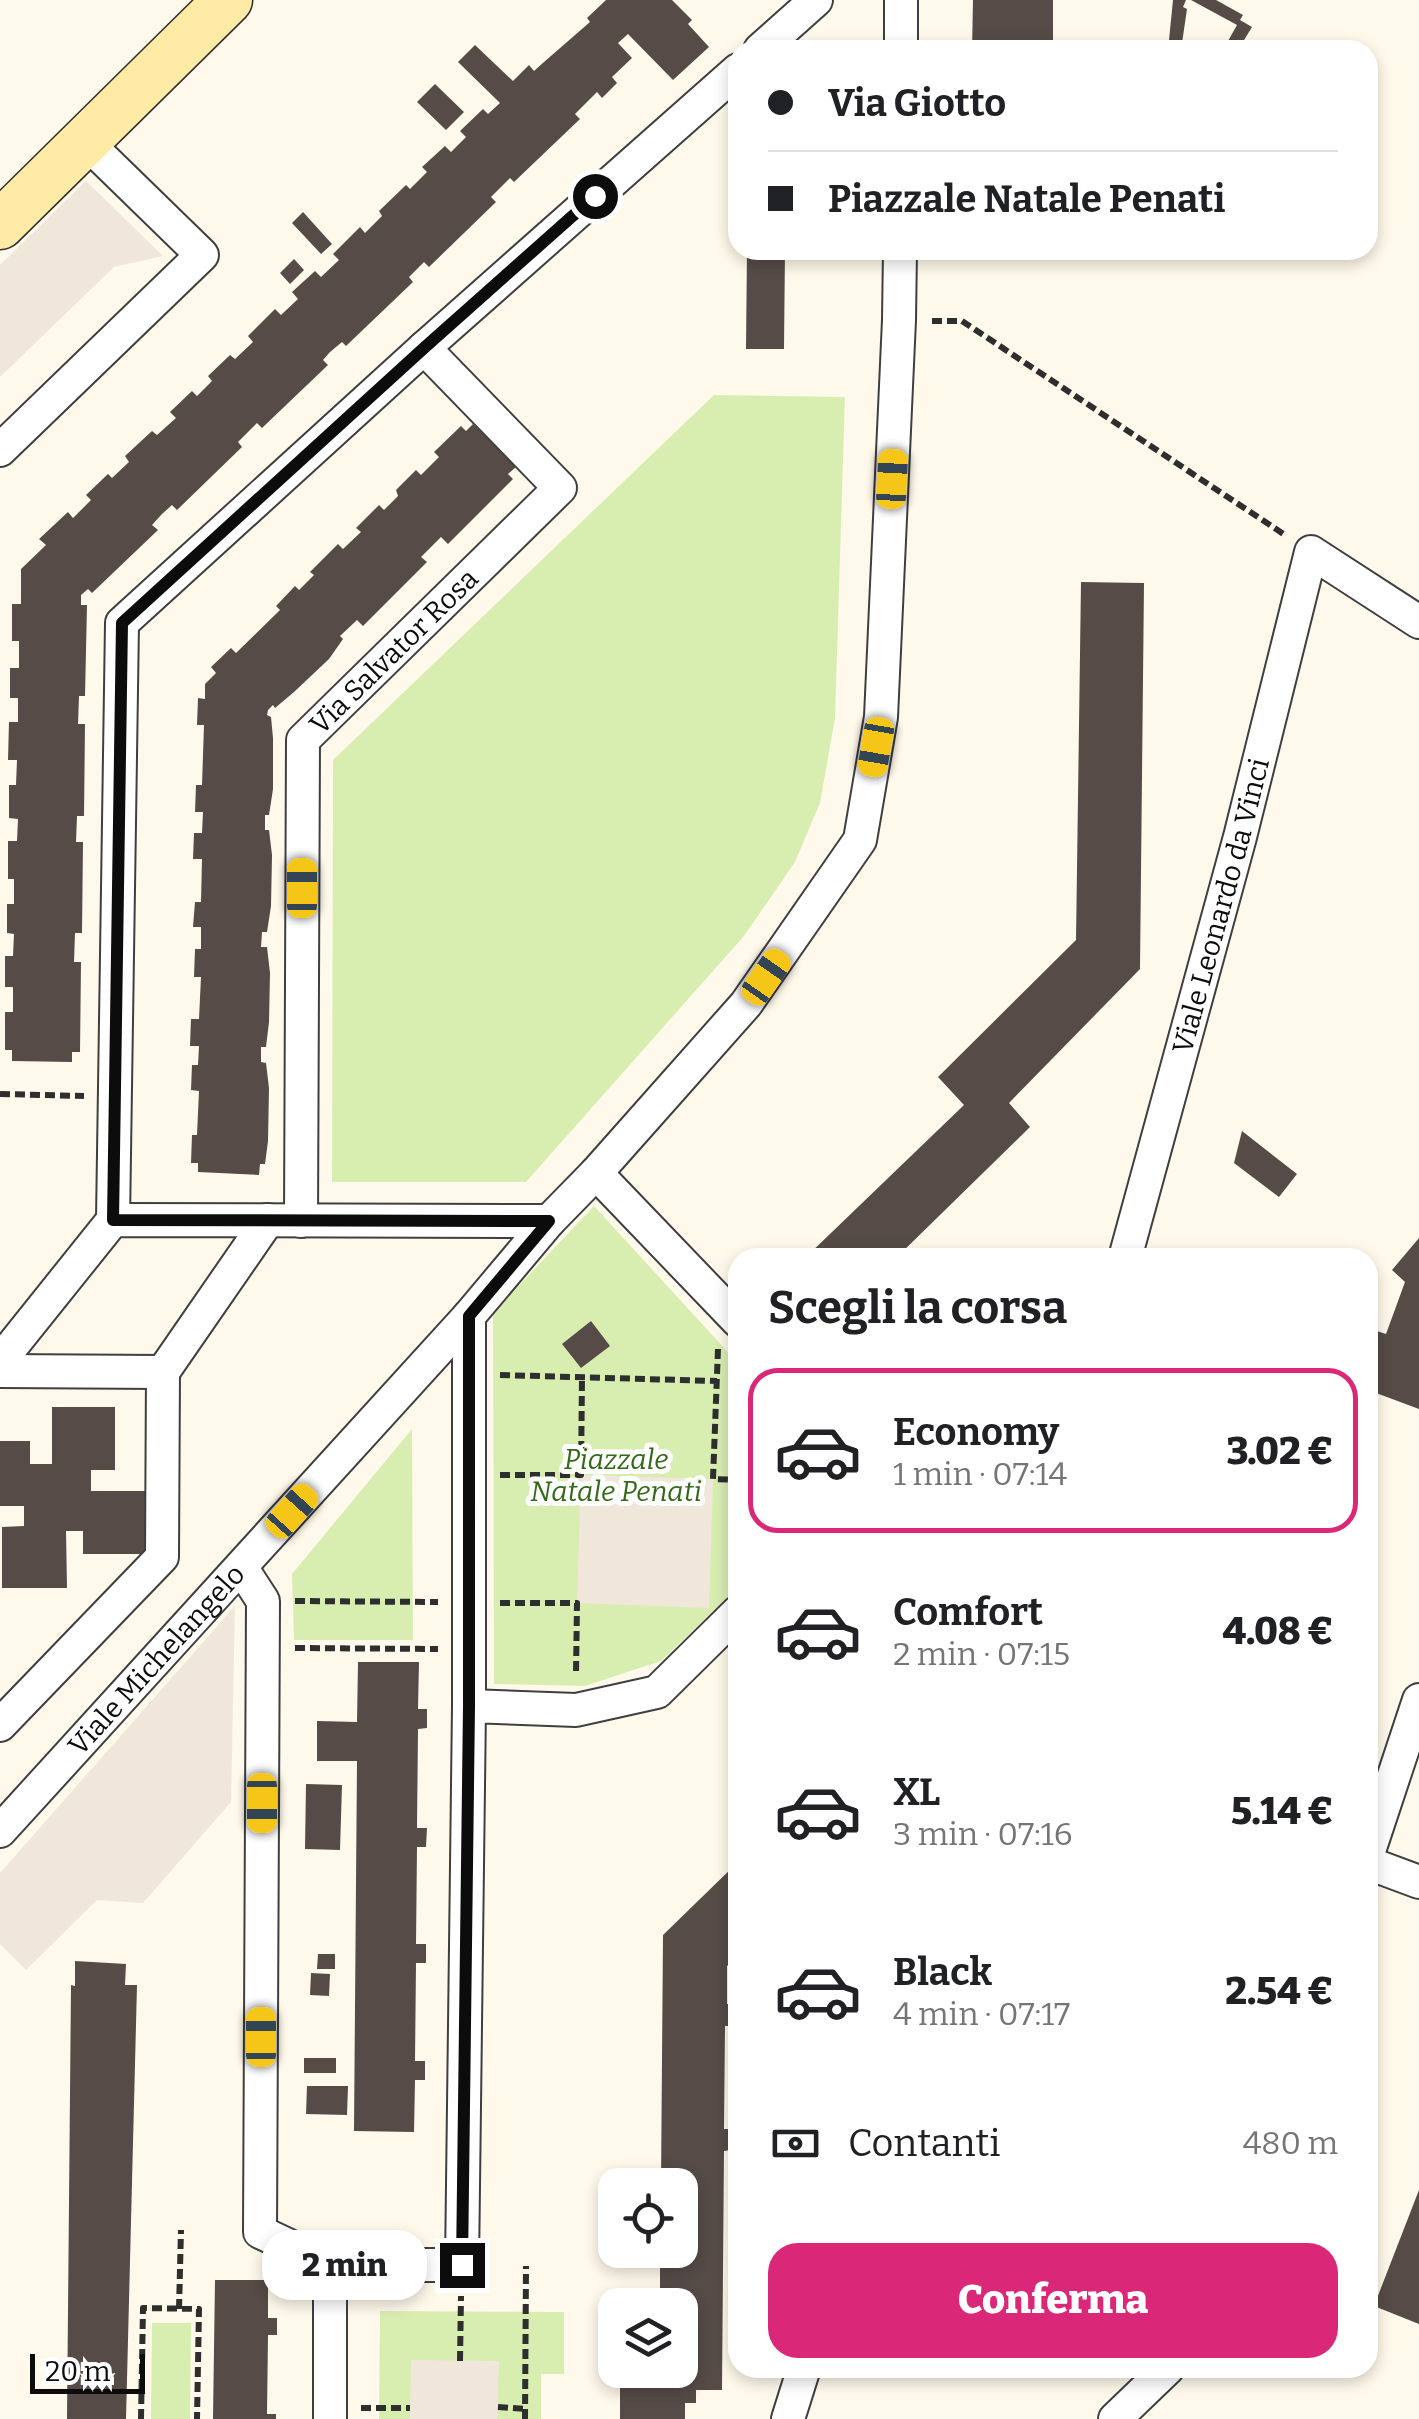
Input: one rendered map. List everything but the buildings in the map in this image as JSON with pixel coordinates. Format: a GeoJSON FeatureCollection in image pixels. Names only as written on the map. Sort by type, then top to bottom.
{"type":"FeatureCollection","features":[{"type":"Feature","properties":{"kind":"main road"},"geometry":{"type":"LineString","coordinates":[[0,225],[228,0]]}},
{"type":"Feature","properties":{"kind":"street"},"geometry":{"type":"LineString","coordinates":[[771,40],[816,0]]}},
{"type":"Feature","properties":{"kind":"street"},"geometry":{"type":"LineString","coordinates":[[901,0],[901,40]]}},
{"type":"Feature","properties":{"kind":"street"},"geometry":{"type":"LineString","coordinates":[[0,1360],[113,1220],[122,623],[728,79]]}},
{"type":"Feature","properties":{"kind":"street"},"geometry":{"type":"LineString","coordinates":[[0,450],[202,255],[86,141]]}},
{"type":"Feature","properties":{"kind":"street","name":"Viale Michelangelo"},"geometry":{"type":"LineString","coordinates":[[0,1831],[469,1316],[549,1221],[746,1004],[860,840],[881,716],[900,260]]}},
{"type":"Feature","properties":{"kind":"street","name":"Via Salvator Rosa"},"geometry":{"type":"LineString","coordinates":[[301,1221],[303,740],[560,488],[424,348]]}},
{"type":"Feature","properties":{"kind":"street"},"geometry":{"type":"LineString","coordinates":[[1310,552],[1419,622]]}},
{"type":"Feature","properties":{"kind":"street","name":"Viale Leonardo da Vinci"},"geometry":{"type":"LineString","coordinates":[[1128,1248],[1240,837],[1310,552]]}},
{"type":"Feature","properties":{"kind":"street"},"geometry":{"type":"LineString","coordinates":[[596,1172],[728,1311]]}},
{"type":"Feature","properties":{"kind":"street"},"geometry":{"type":"LineString","coordinates":[[113,1220],[549,1221]]}},
{"type":"Feature","properties":{"kind":"street"},"geometry":{"type":"LineString","coordinates":[[0,1726],[162,1557],[163,1372],[268,1220]]}},
{"type":"Feature","properties":{"kind":"street"},"geometry":{"type":"LineString","coordinates":[[241,1567],[263,1601],[260,2232],[330,2265],[462,2265],[469,1316]]}},
{"type":"Feature","properties":{"kind":"street"},"geometry":{"type":"LineString","coordinates":[[0,1371],[163,1372]]}},
{"type":"Feature","properties":{"kind":"street"},"geometry":{"type":"LineString","coordinates":[[469,1706],[576,1710],[657,1692],[728,1622]]}},
{"type":"Feature","properties":{"kind":"street"},"geometry":{"type":"LineString","coordinates":[[1378,1824],[1419,1700]]}},
{"type":"Feature","properties":{"kind":"street"},"geometry":{"type":"LineString","coordinates":[[1378,1867],[1419,1882]]}},
{"type":"Feature","properties":{"kind":"street"},"geometry":{"type":"LineString","coordinates":[[330,2265],[330,2413]]}},
{"type":"Feature","properties":{"kind":"street"},"geometry":{"type":"LineString","coordinates":[[788,2419],[801,2378]]}},
{"type":"Feature","properties":{"kind":"street"},"geometry":{"type":"LineString","coordinates":[[1116,2419],[1158,2378]]}},
{"type":"Feature","properties":{"kind":"path"},"geometry":{"type":"LineString","coordinates":[[899,320],[962,321],[1310,552]]}},
{"type":"Feature","properties":{"kind":"path"},"geometry":{"type":"LineString","coordinates":[[0,1094],[115,1096]]}},
{"type":"Feature","properties":{"kind":"path"},"geometry":{"type":"LineString","coordinates":[[728,1318],[717,1381],[713,1479],[728,1480]]}},
{"type":"Feature","properties":{"kind":"path"},"geometry":{"type":"LineString","coordinates":[[469,1374],[717,1381]]}},
{"type":"Feature","properties":{"kind":"path"},"geometry":{"type":"LineString","coordinates":[[469,1475],[581,1475],[582,1377]]}},
{"type":"Feature","properties":{"kind":"path"},"geometry":{"type":"LineString","coordinates":[[263,1648],[469,1650]]}},
{"type":"Feature","properties":{"kind":"path"},"geometry":{"type":"LineString","coordinates":[[179,2309],[181,2230]]}},
{"type":"Feature","properties":{"kind":"path"},"geometry":{"type":"LineString","coordinates":[[460,2361],[462,2265]]}},
{"type":"Feature","properties":{"kind":"path"},"geometry":{"type":"LineString","coordinates":[[525,2419],[526,2266]]}},
{"type":"Feature","properties":{"kind":"path"},"geometry":{"type":"LineString","coordinates":[[141,2419],[143,2308],[199,2310],[197,2419]]}},
{"type":"Feature","properties":{"kind":"path"},"geometry":{"type":"LineString","coordinates":[[330,2413],[410,2408]]}},
{"type":"Feature","properties":{"kind":"path"},"geometry":{"type":"LineString","coordinates":[[498,2408],[525,2409]]}},
{"type":"Feature","properties":{"kind":"green space"},"geometry":{"type":"Polygon","coordinates":[[[714,395],[845,397],[835,718],[820,803],[795,862],[744,936],[526,1182],[332,1182],[333,760],[714,395]]]}},
{"type":"Feature","properties":{"kind":"green space","name":"Piazzale Natale Penati"},"geometry":{"type":"Polygon","coordinates":[[[594,1206],[728,1352],[728,1597],[661,1661],[585,1686],[494,1684],[493,1313],[594,1206]]]}},
{"type":"Feature","properties":{"kind":"green space"},"geometry":{"type":"Polygon","coordinates":[[[412,1429],[413,1640],[294,1640],[292,1574],[412,1429]]]}},
{"type":"Feature","properties":{"kind":"green space"},"geometry":{"type":"Polygon","coordinates":[[[380,2311],[564,2312],[564,2374],[541,2374],[541,2419],[379,2419],[380,2311]]]}},
{"type":"Feature","properties":{"kind":"green space"},"geometry":{"type":"Polygon","coordinates":[[[152,2323],[191,2323],[190,2419],[151,2419],[152,2323]]]}},
{"type":"Feature","properties":{"kind":"shaded area"},"geometry":{"type":"Polygon","coordinates":[[[86,181],[163,256],[114,267],[0,377],[0,265],[86,181]]]}},
{"type":"Feature","properties":{"kind":"shaded area"},"geometry":{"type":"Polygon","coordinates":[[[581,1475],[713,1479],[709,1608],[577,1603],[581,1475]]]}},
{"type":"Feature","properties":{"kind":"shaded area"},"geometry":{"type":"Polygon","coordinates":[[[235,1606],[231,1802],[143,1903],[97,1900],[26,1970],[0,1944],[0,1873],[235,1606]]]}},
{"type":"Feature","properties":{"kind":"shaded area"},"geometry":{"type":"Polygon","coordinates":[[[411,2360],[499,2361],[497,2419],[410,2419],[411,2360]]]}},
{"type":"Feature","properties":{"kind":"route"},"geometry":{"type":"LineString","coordinates":[[462,2265],[469,1316],[549,1221],[113,1220],[122,623],[595,196]]}}]}
